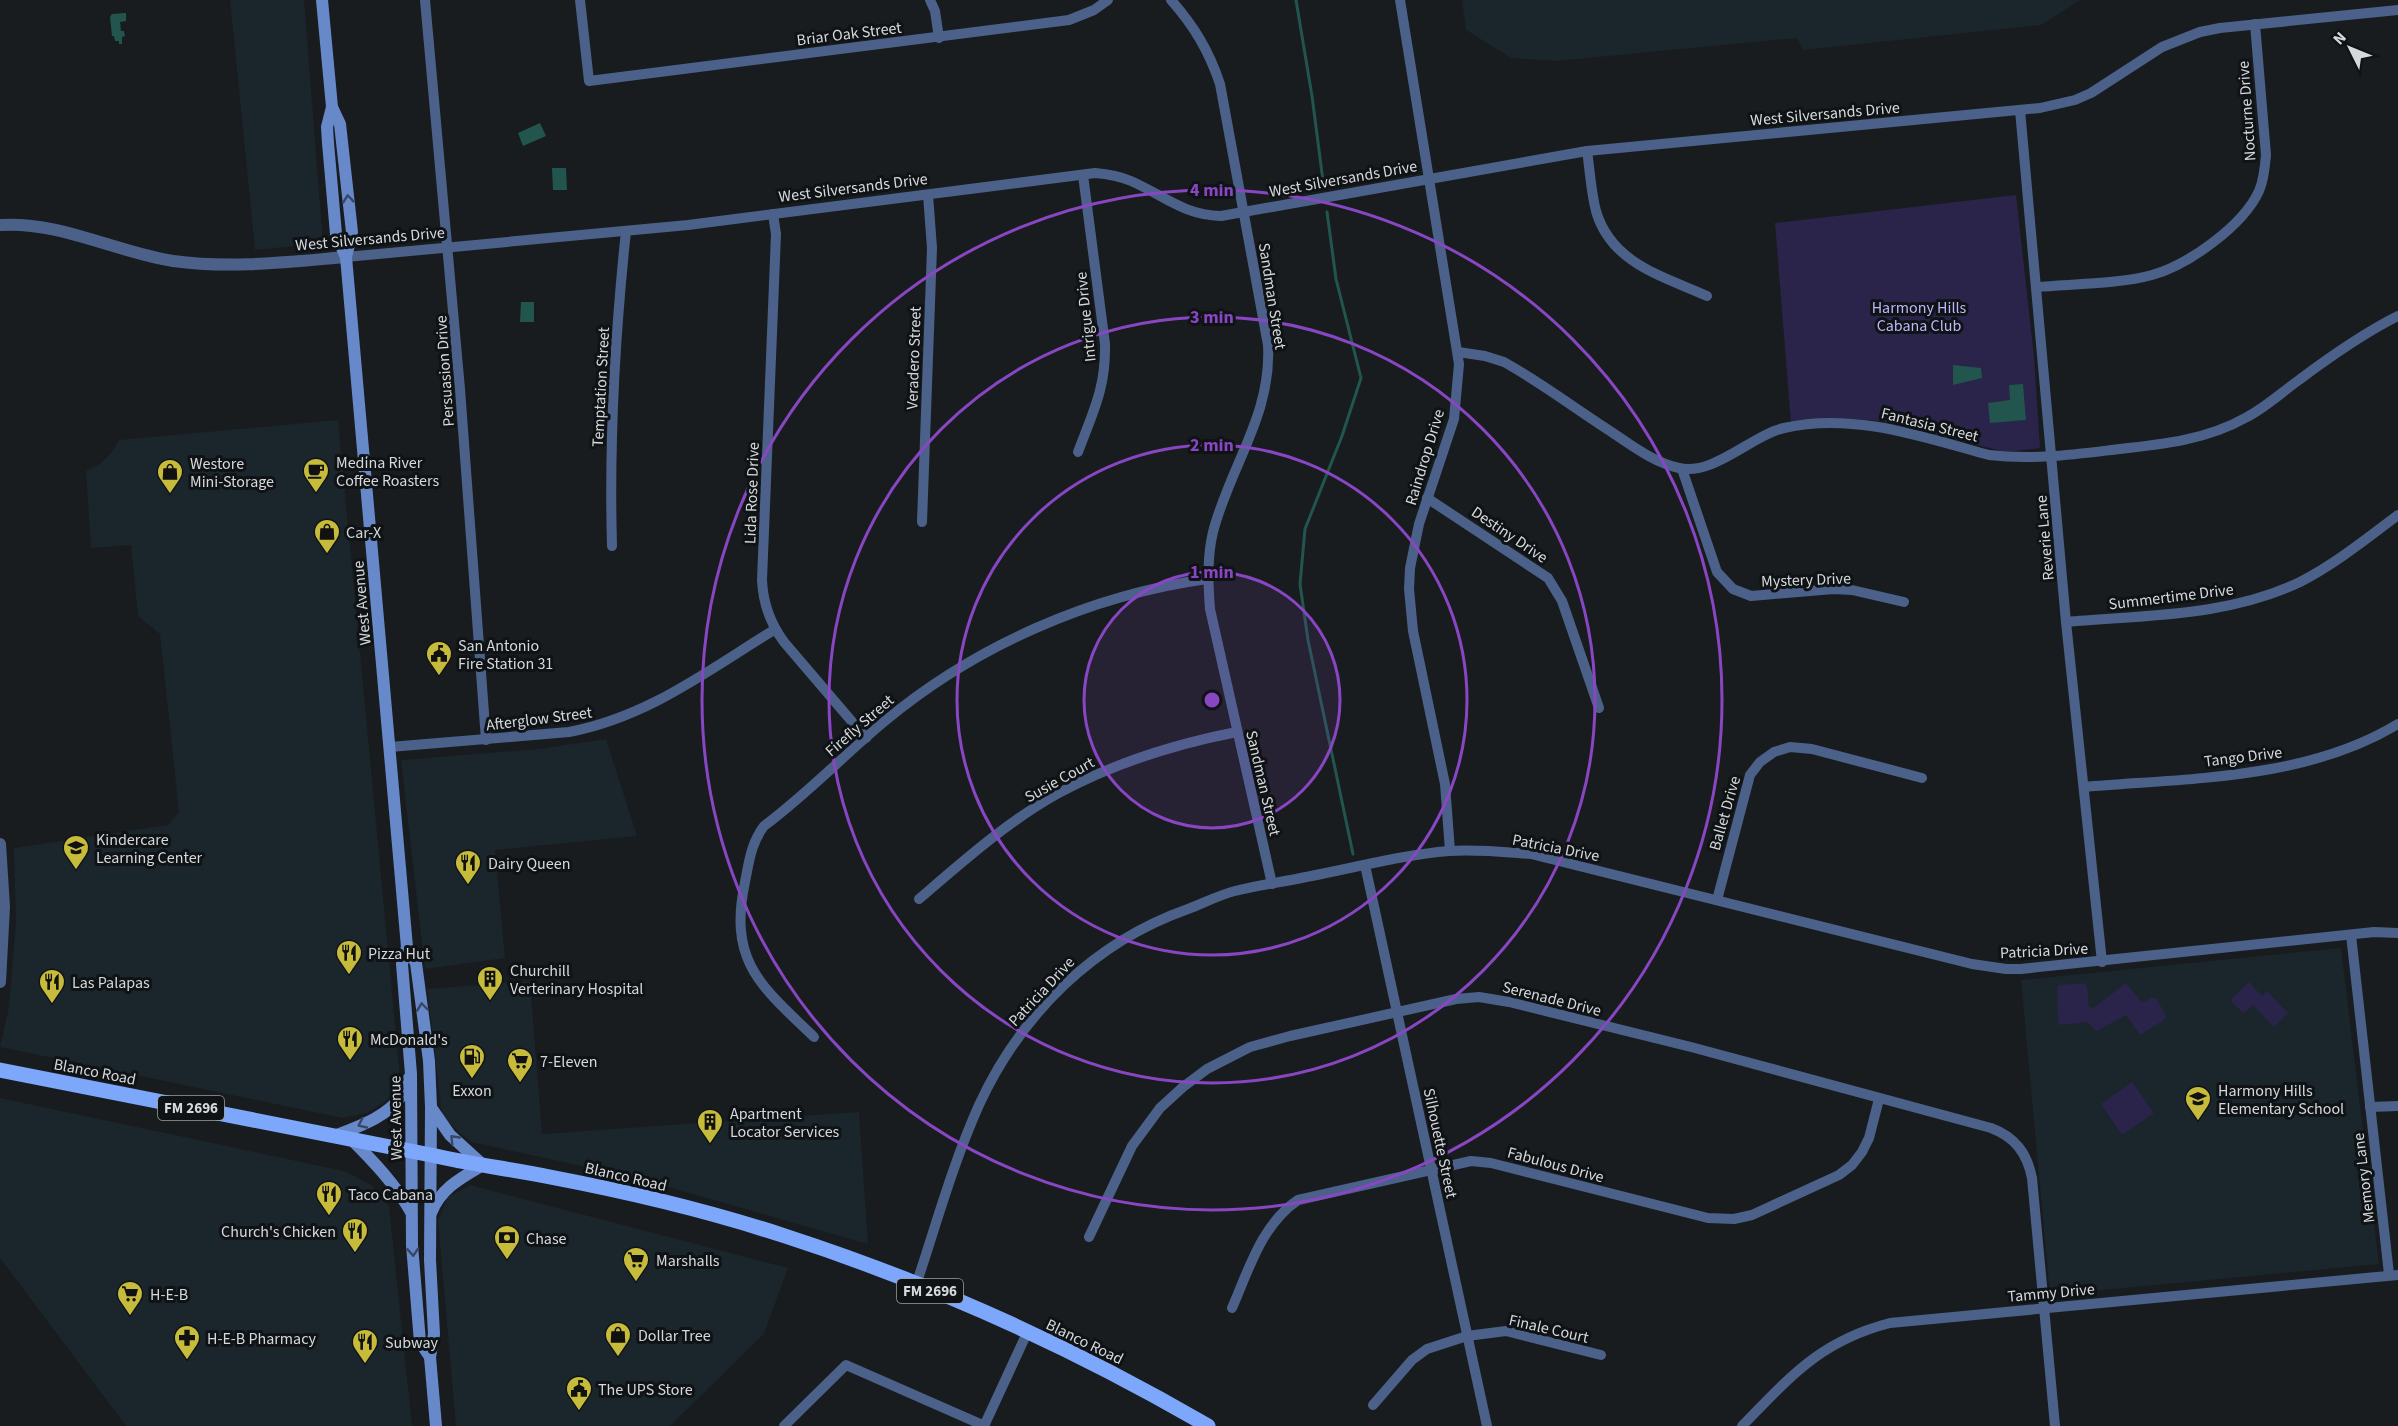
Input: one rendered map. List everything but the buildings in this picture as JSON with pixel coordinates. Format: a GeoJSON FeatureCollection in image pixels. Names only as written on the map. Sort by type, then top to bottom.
{"type":"FeatureCollection","features":[{"type":"Feature","properties":{"kind":"main road","name":"West Avenue"},"geometry":{"type":"LineString","coordinates":[[322,0],[332,107],[327,127],[336,234],[346,257],[407,947],[402,964],[411,1074],[412,1245],[420,1342],[430,1358]]}},
{"type":"Feature","properties":{"kind":"main road","name":"West Avenue"},"geometry":{"type":"LineString","coordinates":[[407,947],[416,963],[429,1061],[430,1217],[434,1334],[430,1358],[436,1426]]}},
{"type":"Feature","properties":{"kind":"main road","name":"Blanco Road"},"geometry":{"type":"LineString","coordinates":[[0,1070],[553,1178],[737,1222],[837,1254],[1027,1333],[1148,1391],[1208,1426]]}},
{"type":"Feature","properties":{"kind":"main road"},"geometry":{"type":"LineString","coordinates":[[334,1136],[364,1124],[386,1111],[401,1096],[411,1074]]}},
{"type":"Feature","properties":{"kind":"main road"},"geometry":{"type":"LineString","coordinates":[[430,1217],[436,1200],[444,1191],[483,1165],[450,1135],[438,1121],[431,1107]]}},
{"type":"Feature","properties":{"kind":"main road"},"geometry":{"type":"LineString","coordinates":[[351,1139],[387,1176],[412,1214]]}},
{"type":"Feature","properties":{"kind":"street","name":"Persuasion Drive"},"geometry":{"type":"LineString","coordinates":[[425,0],[449,248],[486,740]]}},
{"type":"Feature","properties":{"kind":"street","name":"Briar Oak Street"},"geometry":{"type":"LineString","coordinates":[[580,0],[589,81],[1070,20],[1094,10],[1107,0]]}},
{"type":"Feature","properties":{"kind":"street"},"geometry":{"type":"LineString","coordinates":[[930,0],[935,11],[939,38]]}},
{"type":"Feature","properties":{"kind":"street","name":"Sandman Street"},"geometry":{"type":"LineString","coordinates":[[1171,0],[1196,30],[1213,62],[1220,84],[1268,345],[1268,378],[1262,405],[1218,515],[1209,553],[1207,579],[1210,609],[1272,884]]}},
{"type":"Feature","properties":{"kind":"street","name":"Raindrop Drive"},"geometry":{"type":"LineString","coordinates":[[1400,0],[1458,352],[1459,376],[1454,419],[1419,524],[1410,568],[1410,610],[1440,753],[1445,784],[1450,851]]}},
{"type":"Feature","properties":{"kind":"street","name":"West Silversands Drive"},"geometry":{"type":"LineString","coordinates":[[0,225],[49,228],[127,252],[173,261],[220,265],[264,264],[626,231],[1095,173],[1113,175],[1131,181],[1174,205],[1203,216],[1221,216],[1587,151],[2058,105],[2091,93],[2144,57],[2180,39],[2220,28],[2398,10]]}},
{"type":"Feature","properties":{"kind":"street","name":"Nocturne Drive"},"geometry":{"type":"LineString","coordinates":[[2037,287],[2135,278],[2164,271],[2198,253],[2250,207],[2259,191],[2266,155],[2254,24]]}},
{"type":"Feature","properties":{"kind":"street","name":"Reverie Lane"},"geometry":{"type":"LineString","coordinates":[[2020,110],[2066,622],[2102,962]]}},
{"type":"Feature","properties":{"kind":"street"},"geometry":{"type":"LineString","coordinates":[[1587,151],[1596,209],[1608,239],[1624,255],[1643,268],[1707,296]]}},
{"type":"Feature","properties":{"kind":"street","name":"Intrigue Drive"},"geometry":{"type":"LineString","coordinates":[[1078,452],[1101,392],[1106,368],[1105,344],[1083,175]]}},
{"type":"Feature","properties":{"kind":"street","name":"Veradero Street"},"geometry":{"type":"LineString","coordinates":[[921,522],[932,249],[928,195]]}},
{"type":"Feature","properties":{"kind":"street","name":"Lida Rose Drive"},"geometry":{"type":"LineString","coordinates":[[773,214],[776,245],[762,580],[766,609],[774,630],[866,738]]}},
{"type":"Feature","properties":{"kind":"street","name":"Temptation Street"},"geometry":{"type":"LineString","coordinates":[[612,546],[612,463],[620,289],[626,231]]}},
{"type":"Feature","properties":{"kind":"street","name":"Fantasia Street"},"geometry":{"type":"LineString","coordinates":[[1682,469],[1705,465],[1725,458],[1777,430],[1831,424],[1863,424],[2008,457],[2052,457],[2171,443],[2222,429],[2247,417],[2354,340],[2398,316]]}},
{"type":"Feature","properties":{"kind":"street"},"geometry":{"type":"LineString","coordinates":[[1458,352],[1485,356],[1504,362],[1646,455],[1682,469]]}},
{"type":"Feature","properties":{"kind":"street","name":"Mystery Drive"},"geometry":{"type":"LineString","coordinates":[[1682,469],[1717,572],[1733,589],[1751,596],[1833,589],[1852,590],[1904,602]]}},
{"type":"Feature","properties":{"kind":"street","name":"Destiny Drive"},"geometry":{"type":"LineString","coordinates":[[1427,498],[1548,578],[1562,601],[1599,708]]}},
{"type":"Feature","properties":{"kind":"street","name":"Summertime Drive"},"geometry":{"type":"LineString","coordinates":[[2066,622],[2207,610],[2239,604],[2270,594],[2328,566],[2398,515]]}},
{"type":"Feature","properties":{"kind":"street","name":"Firefly Street"},"geometry":{"type":"LineString","coordinates":[[814,1037],[765,990],[753,972],[741,938],[741,902],[752,846],[764,826],[907,704],[965,665],[1026,633],[1086,609],[1176,583],[1207,579]]}},
{"type":"Feature","properties":{"kind":"street","name":"Afterglow Street"},"geometry":{"type":"LineString","coordinates":[[390,747],[569,732],[619,720],[664,698],[774,630]]}},
{"type":"Feature","properties":{"kind":"street","name":"Tango Drive"},"geometry":{"type":"LineString","coordinates":[[2084,787],[2272,770],[2314,760],[2354,746],[2398,724]]}},
{"type":"Feature","properties":{"kind":"street","name":"Susie Court"},"geometry":{"type":"LineString","coordinates":[[919,899],[1004,829],[1055,795],[1128,762],[1209,737],[1237,732]]}},
{"type":"Feature","properties":{"kind":"street","name":"Ballet Drive"},"geometry":{"type":"LineString","coordinates":[[1717,900],[1750,775],[1760,762],[1774,752],[1790,747],[1812,749],[1922,778]]}},
{"type":"Feature","properties":{"kind":"street"},"geometry":{"type":"LineString","coordinates":[[0,844],[4,907],[0,982]]}},
{"type":"Feature","properties":{"kind":"street","name":"Patricia Drive"},"geometry":{"type":"LineString","coordinates":[[916,1285],[964,1143],[980,1104],[1016,1040],[1033,1018],[1086,963],[1122,939],[1161,918],[1233,891],[1365,865],[1450,851],[1481,850],[1531,854],[1989,967],[2021,969],[2351,935],[2398,933]]}},
{"type":"Feature","properties":{"kind":"street","name":"Silhouette Street"},"geometry":{"type":"LineString","coordinates":[[1365,865],[1488,1426]]}},
{"type":"Feature","properties":{"kind":"street","name":"Memory Lane"},"geometry":{"type":"LineString","coordinates":[[2351,935],[2370,1107],[2394,1275]]}},
{"type":"Feature","properties":{"kind":"street","name":"Serenade Drive"},"geometry":{"type":"LineString","coordinates":[[1089,1237],[1136,1139],[1160,1108],[1207,1069],[1250,1047],[1290,1036],[1456,999],[1479,997],[1509,1002],[1691,1047],[2002,1132],[2019,1146],[2028,1161],[2032,1178],[2043,1308]]}},
{"type":"Feature","properties":{"kind":"street","name":"Fabulous Drive"},"geometry":{"type":"LineString","coordinates":[[1232,1308],[1266,1233],[1285,1209],[1298,1200],[1471,1161],[1491,1162],[1708,1218],[1734,1219],[1752,1215],[1832,1179],[1852,1165],[1869,1138],[1879,1099]]}},
{"type":"Feature","properties":{"kind":"street"},"geometry":{"type":"LineString","coordinates":[[2370,1107],[2398,1106]]}},
{"type":"Feature","properties":{"kind":"street","name":"Tammy Drive"},"geometry":{"type":"LineString","coordinates":[[1742,1426],[1816,1355],[1851,1335],[1870,1328],[1910,1320],[2394,1275]]}},
{"type":"Feature","properties":{"kind":"street"},"geometry":{"type":"LineString","coordinates":[[2043,1308],[2055,1426]]}},
{"type":"Feature","properties":{"kind":"street","name":"Finale Court"},"geometry":{"type":"LineString","coordinates":[[1373,1405],[1413,1360],[1427,1349],[1467,1336],[1506,1331],[1601,1355]]}},
{"type":"Feature","properties":{"kind":"street"},"geometry":{"type":"LineString","coordinates":[[784,1426],[846,1365],[984,1426],[1027,1333]]}},
{"type":"Feature","properties":{"kind":"shaded area"},"geometry":{"type":"Polygon","coordinates":[[[230,0],[304,0],[323,243],[255,250],[230,0]]]}},
{"type":"Feature","properties":{"kind":"shaded area"},"geometry":{"type":"Polygon","coordinates":[[[1462,0],[2080,0],[2041,25],[1803,50],[1797,38],[1556,61],[1511,58],[1466,30],[1462,0]]]}},
{"type":"Feature","properties":{"kind":"shaded area"},"geometry":{"type":"Polygon","coordinates":[[[126,13],[126,21],[120,22],[121,31],[124,31],[125,36],[122,37],[122,44],[119,44],[119,41],[115,41],[112,36],[110,17],[112,14],[126,13]]]}},
{"type":"Feature","properties":{"kind":"shaded area"},"geometry":{"type":"Polygon","coordinates":[[[540,123],[546,136],[523,146],[518,133],[540,123]]]}},
{"type":"Feature","properties":{"kind":"shaded area"},"geometry":{"type":"Polygon","coordinates":[[[552,168],[566,168],[567,190],[553,190],[552,168]]]}},
{"type":"Feature","properties":{"kind":"shaded area"},"geometry":{"type":"Polygon","coordinates":[[[521,302],[534,302],[534,322],[520,322],[521,302]]]}},
{"type":"Feature","properties":{"kind":"shaded area"},"geometry":{"type":"Polygon","coordinates":[[[1953,365],[1981,368],[1982,378],[1953,385],[1953,365]]]}},
{"type":"Feature","properties":{"kind":"shaded area"},"geometry":{"type":"Polygon","coordinates":[[[2023,384],[2026,420],[1990,423],[1988,403],[2010,400],[2009,385],[2023,384]]]}},
{"type":"Feature","properties":{"kind":"shaded area"},"geometry":{"type":"Polygon","coordinates":[[[338,420],[399,1084],[386,1101],[367,1113],[343,1118],[0,1047],[9,1007],[16,922],[14,848],[168,825],[179,812],[160,634],[138,616],[131,545],[91,548],[86,471],[99,465],[111,453],[119,440],[338,420]]]}},
{"type":"Feature","properties":{"kind":"shaded area"},"geometry":{"type":"Polygon","coordinates":[[[606,739],[637,836],[495,850],[505,958],[425,969],[401,760],[539,749],[606,739]]]}},
{"type":"Feature","properties":{"kind":"shaded area","name":"Harmony Hills Elementary School"},"geometry":{"type":"Polygon","coordinates":[[[2341,948],[2379,1264],[2050,1295],[2021,980],[2341,948]]]}},
{"type":"Feature","properties":{"kind":"shaded area"},"geometry":{"type":"Polygon","coordinates":[[[530,981],[542,1134],[859,1112],[868,1244],[641,1179],[471,1142],[442,1115],[427,989],[530,981]]]}},
{"type":"Feature","properties":{"kind":"shaded area"},"geometry":{"type":"Polygon","coordinates":[[[0,1098],[344,1171],[373,1186],[389,1206],[412,1426],[126,1426],[0,1258],[0,1098]]]}},
{"type":"Feature","properties":{"kind":"shaded area"},"geometry":{"type":"Polygon","coordinates":[[[470,1185],[788,1268],[764,1334],[670,1426],[456,1426],[438,1220],[448,1197],[470,1185]]]}},
{"type":"Feature","properties":{"kind":"green space","name":"Harmony Hills Cabana Club"},"geometry":{"type":"Polygon","coordinates":[[[2016,195],[2034,357],[2040,448],[2006,452],[1881,421],[1851,419],[1791,423],[1775,223],[2016,195]]]}},
{"type":"Feature","properties":{"kind":"green space"},"geometry":{"type":"Polygon","coordinates":[[[2249,982],[2262,996],[2267,991],[2288,1013],[2274,1027],[2253,1005],[2243,1013],[2230,1000],[2249,982]]]}},
{"type":"Feature","properties":{"kind":"green space"},"geometry":{"type":"Polygon","coordinates":[[[2084,983],[2087,986],[2089,1006],[2093,1008],[2126,983],[2141,1001],[2144,1002],[2152,997],[2157,999],[2166,1016],[2164,1020],[2140,1035],[2126,1015],[2097,1031],[2087,1022],[2061,1025],[2058,1022],[2057,988],[2059,985],[2084,983]]]}},
{"type":"Feature","properties":{"kind":"green space"},"geometry":{"type":"Polygon","coordinates":[[[2132,1082],[2154,1113],[2122,1135],[2101,1104],[2132,1082]]]}},
{"type":"Feature","properties":{"kind":"waterway"},"geometry":{"type":"LineString","coordinates":[[1296,0],[1323,181]]}},
{"type":"Feature","properties":{"kind":"waterway"},"geometry":{"type":"LineString","coordinates":[[1327,212],[1336,279],[1361,378],[1342,436],[1305,529],[1300,584],[1308,640],[1353,854]]}},
{"type":"Feature","properties":{"kind":"place","name":"Medina River Coffee Roasters"},"geometry":{"type":"Point","coordinates":[316,494]}},
{"type":"Feature","properties":{"kind":"place","name":"Westore Mini-Storage"},"geometry":{"type":"Point","coordinates":[170,495]}},
{"type":"Feature","properties":{"kind":"place","name":"Car-X"},"geometry":{"type":"Point","coordinates":[327,555]}},
{"type":"Feature","properties":{"kind":"place","name":"San Antonio Fire Station 31"},"geometry":{"type":"Point","coordinates":[439,677]}},
{"type":"Feature","properties":{"kind":"place","name":"Kindercare Learning Center"},"geometry":{"type":"Point","coordinates":[76,871]}},
{"type":"Feature","properties":{"kind":"place","name":"Dairy Queen"},"geometry":{"type":"Point","coordinates":[468,886]}},
{"type":"Feature","properties":{"kind":"place","name":"Pizza Hut"},"geometry":{"type":"Point","coordinates":[349,976]}},
{"type":"Feature","properties":{"kind":"place","name":"Churchill Verterinary Hospital"},"geometry":{"type":"Point","coordinates":[490,1002]}},
{"type":"Feature","properties":{"kind":"place","name":"Las Palapas"},"geometry":{"type":"Point","coordinates":[52,1005]}},
{"type":"Feature","properties":{"kind":"place","name":"McDonald's"},"geometry":{"type":"Point","coordinates":[350,1062]}},
{"type":"Feature","properties":{"kind":"place","name":"Exxon"},"geometry":{"type":"Point","coordinates":[472,1080]}},
{"type":"Feature","properties":{"kind":"place","name":"7-Eleven"},"geometry":{"type":"Point","coordinates":[520,1084]}},
{"type":"Feature","properties":{"kind":"place","name":"Harmony Hills Elementary School"},"geometry":{"type":"Point","coordinates":[2198,1122]}},
{"type":"Feature","properties":{"kind":"place","name":"Apartment Locator Services"},"geometry":{"type":"Point","coordinates":[710,1145]}},
{"type":"Feature","properties":{"kind":"place","name":"Taco Cabana"},"geometry":{"type":"Point","coordinates":[329,1217]}},
{"type":"Feature","properties":{"kind":"place","name":"Church's Chicken"},"geometry":{"type":"Point","coordinates":[355,1254]}},
{"type":"Feature","properties":{"kind":"place","name":"Chase"},"geometry":{"type":"Point","coordinates":[507,1261]}},
{"type":"Feature","properties":{"kind":"place","name":"Marshalls"},"geometry":{"type":"Point","coordinates":[636,1283]}},
{"type":"Feature","properties":{"kind":"place","name":"H-E-B"},"geometry":{"type":"Point","coordinates":[130,1317]}},
{"type":"Feature","properties":{"kind":"place","name":"Dollar Tree"},"geometry":{"type":"Point","coordinates":[618,1358]}},
{"type":"Feature","properties":{"kind":"place","name":"H-E-B Pharmacy"},"geometry":{"type":"Point","coordinates":[187,1361]}},
{"type":"Feature","properties":{"kind":"place","name":"Subway"},"geometry":{"type":"Point","coordinates":[365,1365]}},
{"type":"Feature","properties":{"kind":"place","name":"The UPS Store"},"geometry":{"type":"Point","coordinates":[579,1412]}}]}
